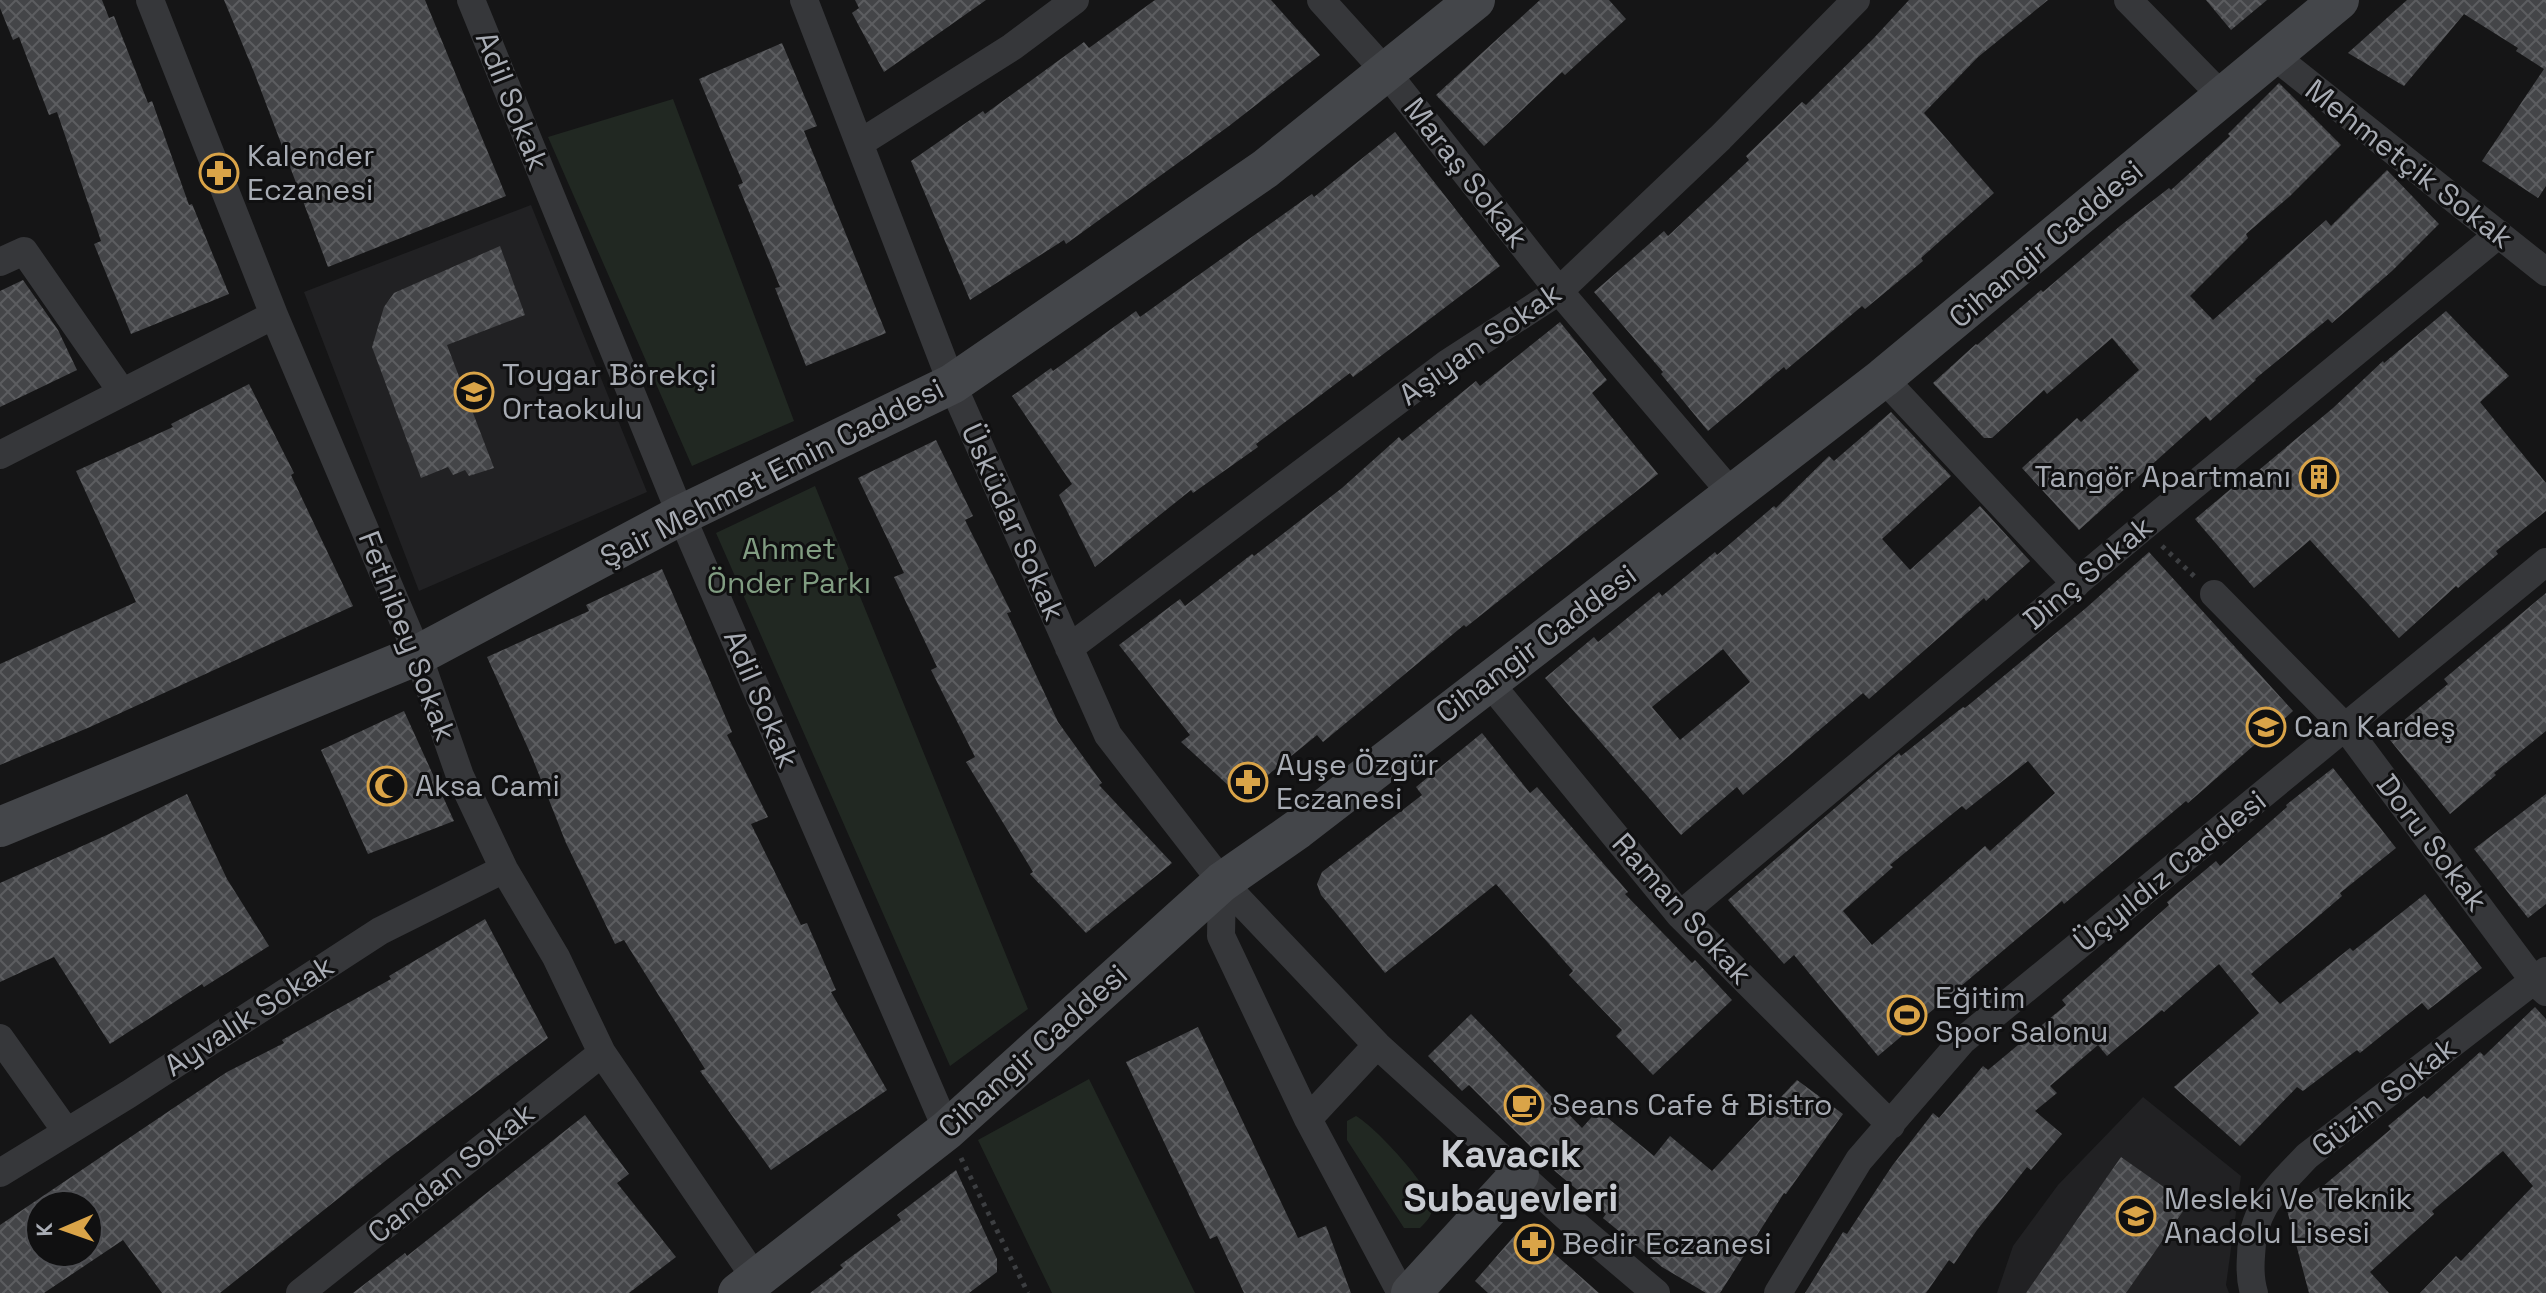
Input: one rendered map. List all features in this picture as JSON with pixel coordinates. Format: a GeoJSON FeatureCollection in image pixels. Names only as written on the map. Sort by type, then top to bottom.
{"type":"FeatureCollection","features":[{"type":"Feature","properties":{"kind":"street","name":"Fethibey Sokak"},"geometry":{"type":"LineString","coordinates":[[150,0],[274,315],[418,655],[460,776],[504,869],[556,957],[602,1053],[747,1286]]}},
{"type":"Feature","properties":{"kind":"street","name":"Adil Sokak"},"geometry":{"type":"LineString","coordinates":[[471,0],[681,515],[947,1130]]}},
{"type":"Feature","properties":{"kind":"street","name":"Üsküdar Sokak"},"geometry":{"type":"LineString","coordinates":[[804,0],[952,384],[1108,735],[1222,882],[1377,1045],[1519,1175],[1656,1293]]}},
{"type":"Feature","properties":{"kind":"street"},"geometry":{"type":"LineString","coordinates":[[860,143],[1012,47],[1075,0]]}},
{"type":"Feature","properties":{"kind":"street","name":"Maraş Sokak"},"geometry":{"type":"LineString","coordinates":[[1321,0],[1386,72],[1559,291],[1733,495]]}},
{"type":"Feature","properties":{"kind":"street","name":"Şair Mehmet Emin Caddesi"},"geometry":{"type":"LineString","coordinates":[[0,827],[418,655],[681,515],[952,384],[1265,169],[1475,0]]}},
{"type":"Feature","properties":{"kind":"street","name":"Aşiyan Sokak"},"geometry":{"type":"LineString","coordinates":[[1069,648],[1448,363],[1559,291],[1720,138],[1856,0]]}},
{"type":"Feature","properties":{"kind":"street"},"geometry":{"type":"LineString","coordinates":[[2128,0],[2223,97]]}},
{"type":"Feature","properties":{"kind":"street","name":"Cihangir Caddesi"},"geometry":{"type":"LineString","coordinates":[[747,1286],[947,1130],[1222,882],[1298,829],[1883,378],[2339,0]]}},
{"type":"Feature","properties":{"kind":"street","name":"Mehmetçik Sokak"},"geometry":{"type":"LineString","coordinates":[[2273,55],[2546,272]]}},
{"type":"Feature","properties":{"kind":"street","name":"Dinç Sokak"},"geometry":{"type":"LineString","coordinates":[[1680,915],[2499,234]]}},
{"type":"Feature","properties":{"kind":"street"},"geometry":{"type":"LineString","coordinates":[[0,262],[24,251],[122,392]]}},
{"type":"Feature","properties":{"kind":"street"},"geometry":{"type":"LineString","coordinates":[[0,455],[274,315]]}},
{"type":"Feature","properties":{"kind":"street"},"geometry":{"type":"LineString","coordinates":[[1883,378],[2076,584]]}},
{"type":"Feature","properties":{"kind":"street","name":"Üçyıldız Caddesi"},"geometry":{"type":"LineString","coordinates":[[1778,1293],[1859,1160],[1962,1041],[2546,562]]}},
{"type":"Feature","properties":{"kind":"street","name":"Doru Sokak"},"geometry":{"type":"LineString","coordinates":[[2214,594],[2346,728],[2542,981]]}},
{"type":"Feature","properties":{"kind":"street","name":"Raman Sokak"},"geometry":{"type":"LineString","coordinates":[[1488,681],[1680,915],[1891,1125]]}},
{"type":"Feature","properties":{"kind":"street","name":"Ayvalık Sokak"},"geometry":{"type":"LineString","coordinates":[[0,1173],[129,1094],[380,931],[504,869]]}},
{"type":"Feature","properties":{"kind":"street"},"geometry":{"type":"LineString","coordinates":[[1222,882],[1221,936],[1308,1119],[1401,1293]]}},
{"type":"Feature","properties":{"kind":"street","name":"Güzin Sokak"},"geometry":{"type":"LineString","coordinates":[[2254,1293],[2250,1282],[2251,1233],[2260,1211],[2276,1188],[2307,1156],[2542,981]]}},
{"type":"Feature","properties":{"kind":"street"},"geometry":{"type":"LineString","coordinates":[[0,1038],[66,1131]]}},
{"type":"Feature","properties":{"kind":"street"},"geometry":{"type":"LineString","coordinates":[[1308,1119],[1377,1045]]}},
{"type":"Feature","properties":{"kind":"street","name":"Candan Sokak"},"geometry":{"type":"LineString","coordinates":[[300,1293],[602,1053]]}},
{"type":"Feature","properties":{"kind":"street"},"geometry":{"type":"LineString","coordinates":[[1411,1293],[1519,1175]]}},
{"type":"Feature","properties":{"kind":"path"},"geometry":{"type":"LineString","coordinates":[[2142,528],[2214,594]]}},
{"type":"Feature","properties":{"kind":"path"},"geometry":{"type":"LineString","coordinates":[[947,1130],[1028,1293]]}},
{"type":"Feature","properties":{"kind":"shaded area","name":"Toygar Börekçi Ortaokulu"},"geometry":{"type":"Polygon","coordinates":[[[531,205],[647,492],[419,591],[304,292],[531,205]]]}},
{"type":"Feature","properties":{"kind":"shaded area","name":"Mesleki Ve Teknik Anadolu Lisesi"},"geometry":{"type":"Polygon","coordinates":[[[2143,1097],[2241,1176],[2226,1285],[2229,1293],[1997,1293],[2013,1246],[2058,1185],[2143,1097]]]}},
{"type":"Feature","properties":{"kind":"green space"},"geometry":{"type":"Polygon","coordinates":[[[673,99],[794,421],[692,466],[548,137],[673,99]]]}},
{"type":"Feature","properties":{"kind":"green space","name":"Ahmet Önder Parkı"},"geometry":{"type":"Polygon","coordinates":[[[815,486],[1028,1009],[950,1066],[716,533],[815,486]]]}},
{"type":"Feature","properties":{"kind":"green space"},"geometry":{"type":"Polygon","coordinates":[[[1089,1079],[1195,1293],[1052,1293],[978,1140],[1089,1079]]]}},
{"type":"Feature","properties":{"kind":"green space"},"geometry":{"type":"Polygon","coordinates":[[[1356,1116],[1400,1157],[1429,1197],[1431,1214],[1420,1228],[1404,1228],[1347,1140],[1347,1121],[1356,1116]]]}},
{"type":"Feature","properties":{"kind":"building"},"geometry":{"type":"Polygon","coordinates":[[[0,0],[102,0],[109,18],[114,16],[148,103],[152,101],[189,205],[192,204],[229,294],[131,334],[94,244],[101,241],[57,112],[49,115],[19,37],[13,40],[0,8],[0,0]]]}},
{"type":"Feature","properties":{"kind":"building"},"geometry":{"type":"Polygon","coordinates":[[[224,0],[425,0],[506,196],[328,267],[224,0]]]}},
{"type":"Feature","properties":{"kind":"building"},"geometry":{"type":"Polygon","coordinates":[[[855,0],[986,0],[884,72],[852,13],[859,8],[855,0]]]}},
{"type":"Feature","properties":{"kind":"building"},"geometry":{"type":"Polygon","coordinates":[[[1155,0],[1271,0],[1320,55],[1229,126],[1066,244],[1064,240],[970,300],[911,161],[983,111],[985,114],[1084,42],[1089,48],[1155,0]]]}},
{"type":"Feature","properties":{"kind":"building"},"geometry":{"type":"Polygon","coordinates":[[[1540,0],[1609,0],[1626,19],[1565,75],[1562,72],[1484,146],[1436,95],[1540,0]]]}},
{"type":"Feature","properties":{"kind":"building"},"geometry":{"type":"Polygon","coordinates":[[[1909,0],[2048,0],[1978,57],[1924,113],[1994,193],[1921,258],[1923,261],[1865,309],[1862,306],[1786,370],[1784,367],[1708,431],[1661,374],[1663,372],[1594,292],[1664,231],[1668,236],[1749,160],[1746,156],[1802,102],[1806,105],[1909,0]]]}},
{"type":"Feature","properties":{"kind":"building"},"geometry":{"type":"Polygon","coordinates":[[[2206,0],[2267,0],[2231,30],[2206,0]]]}},
{"type":"Feature","properties":{"kind":"building"},"geometry":{"type":"Polygon","coordinates":[[[2407,0],[2546,0],[2546,186],[2538,198],[2482,161],[2544,69],[2516,51],[2518,48],[2464,14],[2404,86],[2348,53],[2407,0]]]}},
{"type":"Feature","properties":{"kind":"building"},"geometry":{"type":"Polygon","coordinates":[[[782,43],[817,126],[804,131],[886,333],[806,366],[775,288],[780,287],[738,185],[743,183],[699,79],[782,43]]]}},
{"type":"Feature","properties":{"kind":"building"},"geometry":{"type":"Polygon","coordinates":[[[2279,83],[2341,145],[2246,234],[2248,238],[2190,296],[2213,320],[2326,220],[2331,226],[2387,170],[2439,224],[2392,271],[2332,323],[2328,319],[2210,421],[2206,416],[2079,530],[2022,468],[2077,418],[2081,422],[2139,370],[2112,338],[2047,394],[2044,390],[1992,438],[1984,438],[1933,383],[2041,290],[2043,292],[2169,188],[2171,190],[2230,136],[2228,134],[2279,83]]]}},
{"type":"Feature","properties":{"kind":"building"},"geometry":{"type":"Polygon","coordinates":[[[1395,132],[1500,266],[1353,377],[1350,373],[1256,444],[1258,447],[1193,493],[1191,490],[1095,567],[1059,495],[1072,484],[1012,396],[1051,368],[1053,371],[1136,311],[1140,317],[1312,194],[1314,197],[1395,132]]]}},
{"type":"Feature","properties":{"kind":"building"},"geometry":{"type":"Polygon","coordinates":[[[500,246],[525,315],[447,345],[494,468],[469,476],[465,470],[453,475],[448,467],[421,478],[372,347],[384,307],[394,293],[500,246]]]}},
{"type":"Feature","properties":{"kind":"building"},"geometry":{"type":"Polygon","coordinates":[[[23,280],[58,330],[77,370],[0,407],[0,291],[23,280]]]}},
{"type":"Feature","properties":{"kind":"building"},"geometry":{"type":"Polygon","coordinates":[[[2446,311],[2509,376],[2480,402],[2546,483],[2546,511],[2496,551],[2498,554],[2458,588],[2456,586],[2399,638],[2310,540],[2254,588],[2195,519],[2245,477],[2247,480],[2333,408],[2383,361],[2446,311]]]}},
{"type":"Feature","properties":{"kind":"building"},"geometry":{"type":"Polygon","coordinates":[[[1560,322],[1607,380],[1592,393],[1658,474],[1466,627],[1464,625],[1323,742],[1317,735],[1241,797],[1181,742],[1190,735],[1119,645],[1180,599],[1185,606],[1252,554],[1254,556],[1342,488],[1399,437],[1402,441],[1476,381],[1480,386],[1560,322]]]}},
{"type":"Feature","properties":{"kind":"building"},"geometry":{"type":"Polygon","coordinates":[[[249,384],[294,473],[291,475],[353,606],[0,765],[0,664],[136,602],[76,471],[173,427],[171,424],[249,384]]]}},
{"type":"Feature","properties":{"kind":"building"},"geometry":{"type":"Polygon","coordinates":[[[1891,412],[1951,476],[1882,539],[1910,570],[1980,506],[2030,561],[1869,699],[1863,693],[1743,795],[1737,787],[1681,835],[1545,678],[1594,637],[1598,642],[1659,592],[1662,596],[1715,552],[1717,555],[1774,506],[1776,508],[1829,456],[1834,461],[1891,412]],[[1723,649],[1652,707],[1680,740],[1750,682],[1723,649]]]}},
{"type":"Feature","properties":{"kind":"building"},"geometry":{"type":"Polygon","coordinates":[[[936,440],[973,516],[965,520],[1011,612],[1007,613],[1058,722],[1102,783],[1099,785],[1172,863],[1086,933],[1030,874],[1033,872],[966,762],[975,757],[931,670],[937,667],[894,577],[904,573],[858,478],[936,440]]]}},
{"type":"Feature","properties":{"kind":"building"},"geometry":{"type":"Polygon","coordinates":[[[2149,552],[2293,711],[2188,803],[2186,801],[2064,904],[2062,901],[1878,1056],[1794,955],[1784,964],[1728,900],[1899,753],[1901,756],[1965,708],[2149,552]],[[2028,761],[1966,810],[1962,806],[1890,865],[1893,867],[1843,911],[1872,945],[1985,846],[1990,851],[2055,793],[2028,761]]]}},
{"type":"Feature","properties":{"kind":"building"},"geometry":{"type":"Polygon","coordinates":[[[662,569],[732,732],[727,735],[768,817],[751,824],[801,925],[807,923],[836,990],[831,992],[887,1090],[771,1170],[700,1071],[705,1069],[624,940],[615,944],[566,843],[487,657],[589,611],[586,605],[662,569]]]}},
{"type":"Feature","properties":{"kind":"building"},"geometry":{"type":"Polygon","coordinates":[[[2546,593],[2546,731],[2450,814],[2386,735],[2448,684],[2444,679],[2546,593]]]}},
{"type":"Feature","properties":{"kind":"building","name":"Aksa Cami"},"geometry":{"type":"Polygon","coordinates":[[[404,711],[454,821],[368,854],[321,750],[404,711]]]}},
{"type":"Feature","properties":{"kind":"building"},"geometry":{"type":"Polygon","coordinates":[[[1482,733],[1530,793],[1537,787],[1628,892],[1625,894],[1732,1000],[1653,1075],[1616,1036],[1622,1030],[1569,975],[1573,971],[1496,884],[1385,973],[1321,895],[1317,884],[1322,872],[1422,795],[1416,787],[1482,733]]]}},
{"type":"Feature","properties":{"kind":"building"},"geometry":{"type":"Polygon","coordinates":[[[2333,768],[2396,848],[2340,893],[2342,896],[2251,974],[2280,1004],[2425,894],[2482,968],[2428,1010],[2422,1003],[2360,1053],[2357,1050],[2303,1091],[2297,1087],[2240,1146],[2174,1087],[2259,1013],[2219,964],[2107,1056],[2098,1045],[2050,1086],[2057,1093],[2035,1111],[2062,1134],[2031,1170],[2027,1167],[1954,1264],[1949,1260],[1926,1293],[1805,1293],[1843,1232],[1847,1234],[1892,1166],[1933,1113],[1939,1118],[1983,1066],[1988,1070],[2066,1005],[2062,1000],[2169,905],[2167,902],[2216,861],[2220,866],[2286,805],[2333,768]]]}},
{"type":"Feature","properties":{"kind":"building"},"geometry":{"type":"Polygon","coordinates":[[[187,794],[227,879],[269,946],[204,987],[202,984],[110,1044],[54,957],[0,982],[0,883],[109,834],[187,794]]]}},
{"type":"Feature","properties":{"kind":"building"},"geometry":{"type":"Polygon","coordinates":[[[2546,794],[2546,904],[2528,918],[2474,849],[2546,794]]]}},
{"type":"Feature","properties":{"kind":"building"},"geometry":{"type":"Polygon","coordinates":[[[485,919],[548,1038],[389,1158],[220,1293],[162,1293],[123,1240],[104,1253],[104,1189],[53,1189],[227,1072],[284,1043],[282,1040],[391,979],[389,976],[485,919]]]}},
{"type":"Feature","properties":{"kind":"building"},"geometry":{"type":"Polygon","coordinates":[[[2535,1007],[2546,1019],[2546,1293],[2420,1293],[2456,1256],[2461,1261],[2533,1186],[2503,1151],[2432,1211],[2434,1214],[2370,1272],[2389,1293],[2309,1293],[2287,1210],[2322,1187],[2391,1129],[2388,1126],[2424,1096],[2427,1099],[2480,1052],[2484,1056],[2535,1007]]]}},
{"type":"Feature","properties":{"kind":"building"},"geometry":{"type":"Polygon","coordinates":[[[1471,1014],[1582,1128],[1598,1110],[1654,1156],[1670,1136],[1712,1171],[1797,1080],[1843,1114],[1784,1193],[1720,1293],[1706,1293],[1662,1267],[1603,1218],[1606,1214],[1556,1172],[1469,1085],[1462,1091],[1428,1056],[1471,1014]]]}},
{"type":"Feature","properties":{"kind":"building"},"geometry":{"type":"Polygon","coordinates":[[[1198,1027],[1298,1238],[1326,1226],[1351,1293],[1244,1293],[1217,1236],[1210,1239],[1126,1062],[1198,1027]]]}},
{"type":"Feature","properties":{"kind":"building"},"geometry":{"type":"Polygon","coordinates":[[[585,1115],[629,1174],[617,1183],[676,1257],[629,1293],[353,1293],[405,1253],[407,1256],[585,1115]]]}},
{"type":"Feature","properties":{"kind":"building"},"geometry":{"type":"Polygon","coordinates":[[[2121,1157],[2188,1204],[2126,1293],[2026,1293],[2121,1157]]]}},
{"type":"Feature","properties":{"kind":"building"},"geometry":{"type":"Polygon","coordinates":[[[956,1170],[997,1259],[997,1272],[969,1293],[810,1293],[843,1268],[840,1265],[901,1220],[897,1215],[956,1170]]]}},
{"type":"Feature","properties":{"kind":"building"},"geometry":{"type":"Polygon","coordinates":[[[24,1209],[24,1269],[80,1269],[44,1293],[0,1293],[0,1225],[24,1209]]]}},
{"type":"Feature","properties":{"kind":"building"},"geometry":{"type":"Polygon","coordinates":[[[1523,1226],[1599,1293],[1488,1293],[1475,1281],[1523,1226]]]}},
{"type":"Feature","properties":{"kind":"place","name":"Kalender Eczanesi"},"geometry":{"type":"Point","coordinates":[219,173]}},
{"type":"Feature","properties":{"kind":"place","name":"Toygar Börekçi Ortaokulu"},"geometry":{"type":"Point","coordinates":[474,392]}},
{"type":"Feature","properties":{"kind":"place","name":"Tangör Apartmanı"},"geometry":{"type":"Point","coordinates":[2319,477]}},
{"type":"Feature","properties":{"kind":"place","name":"Can Kardeş"},"geometry":{"type":"Point","coordinates":[2266,727]}},
{"type":"Feature","properties":{"kind":"place","name":"Ayşe Özgür Eczanesi"},"geometry":{"type":"Point","coordinates":[1248,782]}},
{"type":"Feature","properties":{"kind":"place","name":"Aksa Cami"},"geometry":{"type":"Point","coordinates":[387,786]}},
{"type":"Feature","properties":{"kind":"place","name":"Eğitim Spor Salonu"},"geometry":{"type":"Point","coordinates":[1907,1015]}},
{"type":"Feature","properties":{"kind":"place","name":"Seans Cafe & Bistro"},"geometry":{"type":"Point","coordinates":[1524,1105]}},
{"type":"Feature","properties":{"kind":"place","name":"Mesleki Ve Teknik Anadolu Lisesi"},"geometry":{"type":"Point","coordinates":[2136,1216]}},
{"type":"Feature","properties":{"kind":"place","name":"Bedir Eczanesi"},"geometry":{"type":"Point","coordinates":[1534,1244]}},
{"type":"Feature","properties":{"kind":"district","name":"Kavacık Subayevleri"},"geometry":{"type":"Point","coordinates":[1511,1176]}}]}
